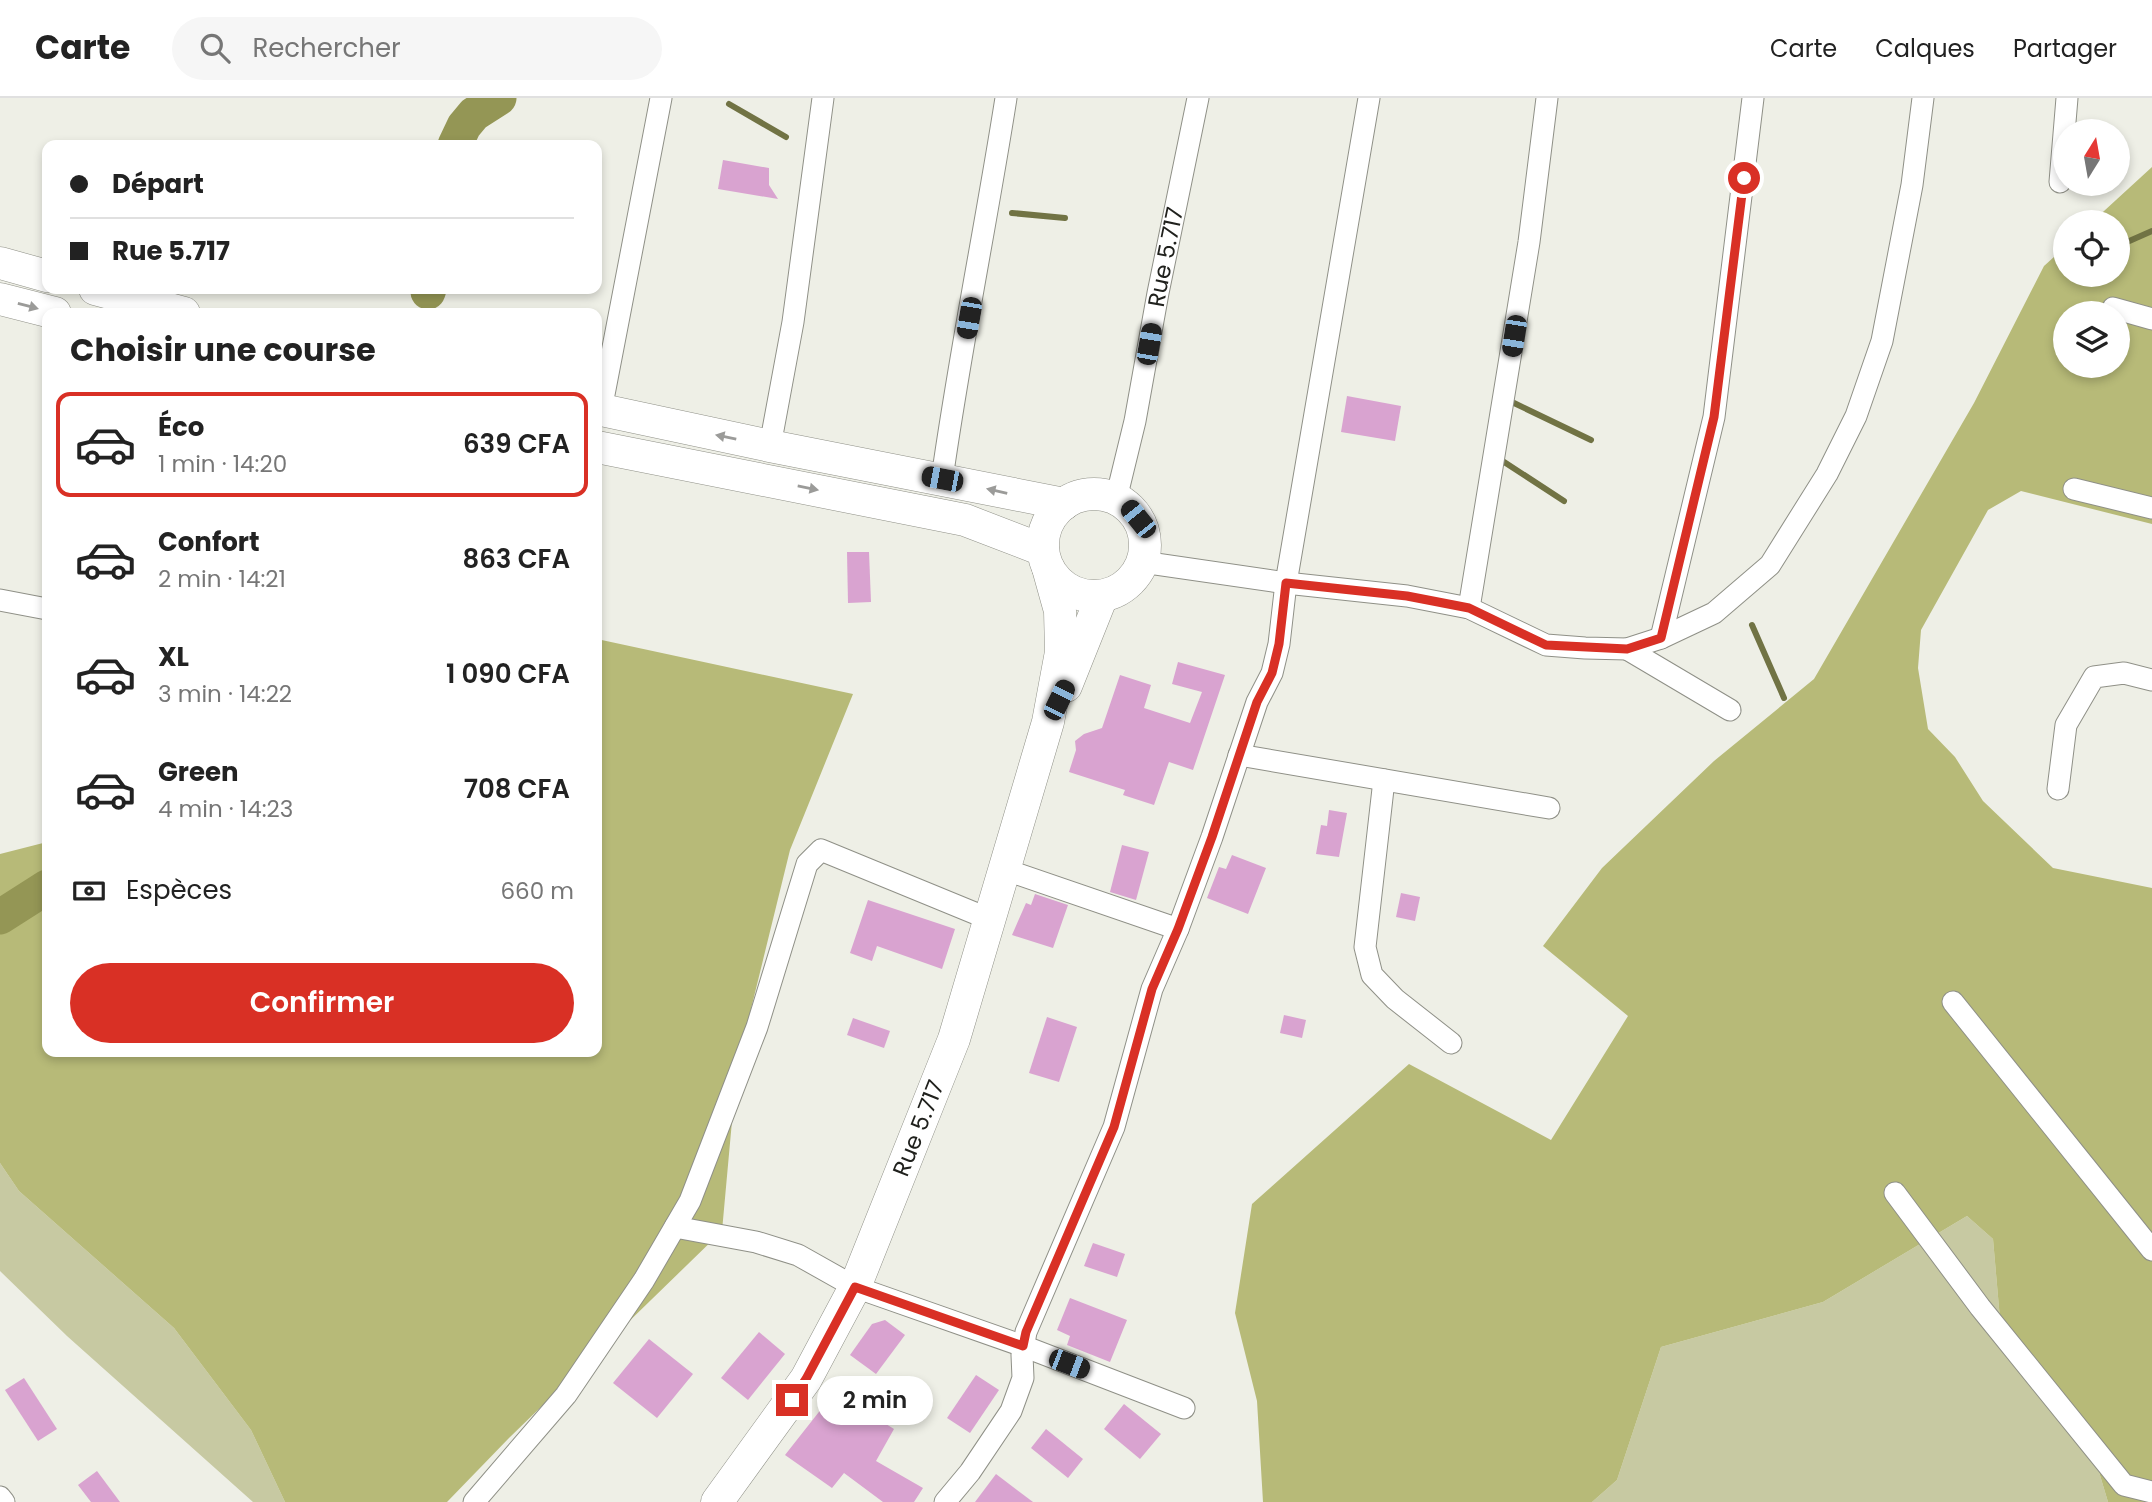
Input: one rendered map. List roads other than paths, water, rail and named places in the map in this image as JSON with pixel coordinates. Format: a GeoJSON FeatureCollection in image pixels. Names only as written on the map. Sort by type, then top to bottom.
{"type":"FeatureCollection","features":[{"type":"Feature","properties":{"kind":"street"},"geometry":{"type":"LineString","coordinates":[[602,395],[661,98]]}},
{"type":"Feature","properties":{"kind":"street"},"geometry":{"type":"LineString","coordinates":[[770,446],[793,322],[823,98]]}},
{"type":"Feature","properties":{"kind":"street"},"geometry":{"type":"LineString","coordinates":[[942,479],[1006,98]]}},
{"type":"Feature","properties":{"kind":"street","name":"Rue 5.717"},"geometry":{"type":"LineString","coordinates":[[1116,499],[1135,421],[1198,98]]}},
{"type":"Feature","properties":{"kind":"street"},"geometry":{"type":"LineString","coordinates":[[945,1502],[970,1472],[1011,1411],[1023,1378],[1026,1332],[1114,1127],[1152,989],[1178,929],[1257,702],[1272,673],[1369,98]]}},
{"type":"Feature","properties":{"kind":"street"},"geometry":{"type":"LineString","coordinates":[[1469,608],[1525,268],[1547,98]]}},
{"type":"Feature","properties":{"kind":"street"},"geometry":{"type":"LineString","coordinates":[[1661,638],[1714,417],[1753,98]]}},
{"type":"Feature","properties":{"kind":"street"},"geometry":{"type":"LineString","coordinates":[[1142,562],[1286,583],[1407,596],[1469,608],[1546,645],[1627,649],[1661,638],[1714,613],[1770,565],[1827,474],[1850,428],[1882,341],[1912,185],[1923,98]]}},
{"type":"Feature","properties":{"kind":"street"},"geometry":{"type":"LineString","coordinates":[[2065,119],[2067,98]]}},
{"type":"Feature","properties":{"kind":"street"},"geometry":{"type":"LineString","coordinates":[[0,263],[42,275]]}},
{"type":"Feature","properties":{"kind":"street"},"geometry":{"type":"LineString","coordinates":[[114,294],[165,308]]}},
{"type":"Feature","properties":{"kind":"street"},"geometry":{"type":"LineString","coordinates":[[0,299],[42,310]]}},
{"type":"Feature","properties":{"kind":"street"},"geometry":{"type":"LineString","coordinates":[[2130,313],[2152,319]]}},
{"type":"Feature","properties":{"kind":"street"},"geometry":{"type":"LineString","coordinates":[[602,411],[1064,504]]}},
{"type":"Feature","properties":{"kind":"street"},"geometry":{"type":"LineString","coordinates":[[602,448],[965,520],[1046,559]]}},
{"type":"Feature","properties":{"kind":"street"},"geometry":{"type":"LineString","coordinates":[[2074,489],[2152,508]]}},
{"type":"Feature","properties":{"kind":"street"},"geometry":{"type":"LineString","coordinates":[[1103,495],[1116,499],[1129,508],[1144,533],[1142,562],[1127,585],[1102,596],[1086,596],[1071,591],[1058,581],[1046,559],[1044,533],[1052,517],[1064,504],[1076,498],[1103,495]]}},
{"type":"Feature","properties":{"kind":"street","name":"Rue 5.717"},"geometry":{"type":"LineString","coordinates":[[717,1502],[806,1379],[855,1287],[954,1039],[1048,722],[1061,652],[1060,611],[1046,559]]}},
{"type":"Feature","properties":{"kind":"street","name":"Rue 5.717"},"geometry":{"type":"LineString","coordinates":[[1048,722],[1070,678],[1102,596]]}},
{"type":"Feature","properties":{"kind":"street"},"geometry":{"type":"LineString","coordinates":[[0,600],[42,608]]}},
{"type":"Feature","properties":{"kind":"street"},"geometry":{"type":"LineString","coordinates":[[1627,649],[1730,710]]}},
{"type":"Feature","properties":{"kind":"street"},"geometry":{"type":"LineString","coordinates":[[2058,789],[2066,725],[2094,677],[2123,673],[2152,680]]}},
{"type":"Feature","properties":{"kind":"street"},"geometry":{"type":"LineString","coordinates":[[1239,755],[1549,808]]}},
{"type":"Feature","properties":{"kind":"street"},"geometry":{"type":"LineString","coordinates":[[1384,780],[1365,947],[1372,975],[1395,999],[1451,1043]]}},
{"type":"Feature","properties":{"kind":"street"},"geometry":{"type":"LineString","coordinates":[[474,1502],[566,1395],[644,1280],[690,1200],[757,1027],[807,863],[821,850],[989,919]]}},
{"type":"Feature","properties":{"kind":"street"},"geometry":{"type":"LineString","coordinates":[[1003,869],[1178,929]]}},
{"type":"Feature","properties":{"kind":"street"},"geometry":{"type":"LineString","coordinates":[[1953,1002],[2152,1250]]}},
{"type":"Feature","properties":{"kind":"street"},"geometry":{"type":"LineString","coordinates":[[1895,1193],[1980,1307],[2124,1485],[2148,1491]]}},
{"type":"Feature","properties":{"kind":"street"},"geometry":{"type":"LineString","coordinates":[[675,1227],[755,1242],[798,1255],[855,1287],[1023,1346],[1184,1408]]}},
{"type":"Feature","properties":{"kind":"street"},"geometry":{"type":"LineString","coordinates":[[2126,1502],[2148,1491]]}},
{"type":"Feature","properties":{"kind":"street"},"geometry":{"type":"LineString","coordinates":[[0,1497],[4,1502]]}},
{"type":"Feature","properties":{"kind":"waterway"},"geometry":{"type":"LineString","coordinates":[[457,140],[474,114],[499,98]]}},
{"type":"Feature","properties":{"kind":"waterway"},"geometry":{"type":"LineString","coordinates":[[729,104],[786,137]]}},
{"type":"Feature","properties":{"kind":"waterway"},"geometry":{"type":"LineString","coordinates":[[1012,213],[1065,218]]}},
{"type":"Feature","properties":{"kind":"waterway"},"geometry":{"type":"LineString","coordinates":[[2130,241],[2152,231]]}},
{"type":"Feature","properties":{"kind":"waterway"},"geometry":{"type":"LineString","coordinates":[[1514,403],[1591,440]]}},
{"type":"Feature","properties":{"kind":"waterway"},"geometry":{"type":"LineString","coordinates":[[1498,458],[1564,501]]}},
{"type":"Feature","properties":{"kind":"waterway"},"geometry":{"type":"LineString","coordinates":[[1752,625],[1784,698]]}},
{"type":"Feature","properties":{"kind":"waterway"},"geometry":{"type":"LineString","coordinates":[[0,917],[42,890]]}}]}
